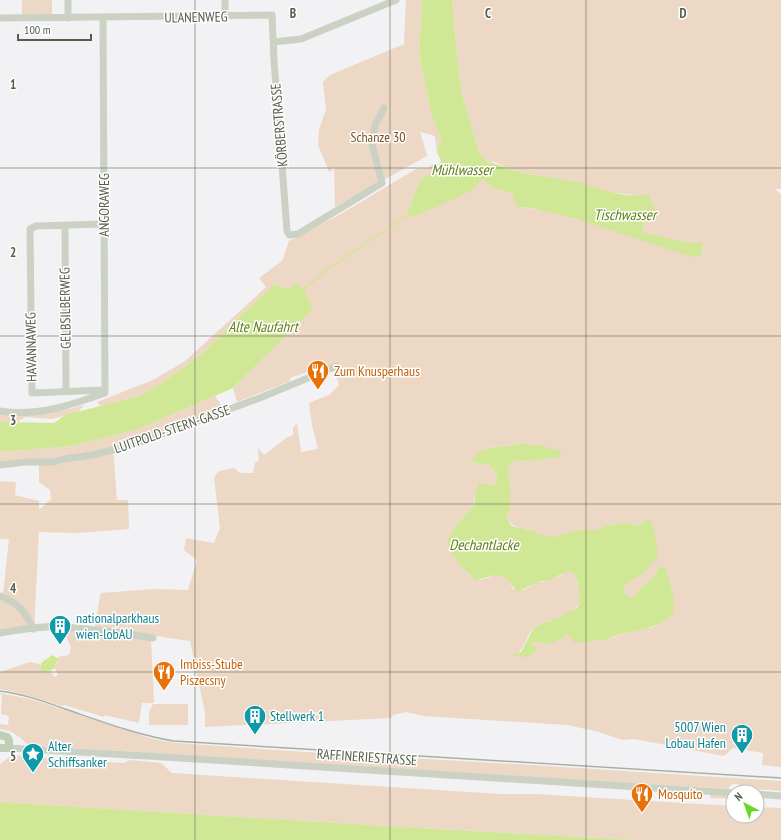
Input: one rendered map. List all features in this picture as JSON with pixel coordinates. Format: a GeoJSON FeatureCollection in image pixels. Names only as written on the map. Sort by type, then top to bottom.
{"type":"FeatureCollection","features":[{"type":"Feature","properties":{"kind":"main road"},"geometry":{"type":"LineString","coordinates":[[0,735],[7,737],[9,740],[4,748]]}},
{"type":"Feature","properties":{"kind":"street"},"geometry":{"type":"LineString","coordinates":[[68,0],[68,18]]}},
{"type":"Feature","properties":{"kind":"street"},"geometry":{"type":"LineString","coordinates":[[225,0],[225,16]]}},
{"type":"Feature","properties":{"kind":"street"},"geometry":{"type":"LineString","coordinates":[[274,42],[301,39],[396,0]]}},
{"type":"Feature","properties":{"kind":"street","name":"ULANENWEG"},"geometry":{"type":"LineString","coordinates":[[0,18],[272,15]]}},
{"type":"Feature","properties":{"kind":"street","name":"KÖRBERSTRASSE"},"geometry":{"type":"LineString","coordinates":[[272,15],[286,215],[289,235],[298,234],[382,183],[372,144],[375,125],[384,108]]}},
{"type":"Feature","properties":{"kind":"street","name":"ANGORAWEG"},"geometry":{"type":"LineString","coordinates":[[103,18],[105,391]]}},
{"type":"Feature","properties":{"kind":"street"},"geometry":{"type":"LineString","coordinates":[[65,226],[104,224]]}},
{"type":"Feature","properties":{"kind":"street","name":"HAVANNAWEG"},"geometry":{"type":"LineString","coordinates":[[65,226],[36,226],[30,229],[32,393],[105,391]]}},
{"type":"Feature","properties":{"kind":"street","name":"GELBSILBERWEG"},"geometry":{"type":"LineString","coordinates":[[65,226],[66,391]]}},
{"type":"Feature","properties":{"kind":"street","name":"LUITPOLD-STERN-GASSE"},"geometry":{"type":"LineString","coordinates":[[0,465],[25,462],[54,462],[121,448],[262,397],[336,366]]}},
{"type":"Feature","properties":{"kind":"street"},"geometry":{"type":"LineString","coordinates":[[0,411],[29,413],[64,407],[105,391]]}},
{"type":"Feature","properties":{"kind":"street"},"geometry":{"type":"LineString","coordinates":[[0,596],[14,601],[24,612],[34,629]]}},
{"type":"Feature","properties":{"kind":"street"},"geometry":{"type":"LineString","coordinates":[[0,633],[64,627],[92,629],[153,638]]}},
{"type":"Feature","properties":{"kind":"street","name":"RAFFINERIESTRASSE"},"geometry":{"type":"LineString","coordinates":[[4,748],[725,792]]}},
{"type":"Feature","properties":{"kind":"street"},"geometry":{"type":"LineString","coordinates":[[765,795],[781,796]]}},
{"type":"Feature","properties":{"kind":"green space"},"geometry":{"type":"Polygon","coordinates":[[[22,0],[52,0],[52,15],[22,16],[22,0]]]}},
{"type":"Feature","properties":{"kind":"green space","name":"Schanze 30"},"geometry":{"type":"Polygon","coordinates":[[[406,0],[422,0],[419,55],[432,117],[441,139],[437,152],[435,136],[420,132],[427,156],[335,207],[334,166],[329,172],[318,145],[319,130],[326,109],[323,82],[330,75],[404,44],[406,0]]]}},
{"type":"Feature","properties":{"kind":"green space"},"geometry":{"type":"Polygon","coordinates":[[[452,0],[781,0],[781,189],[775,189],[781,194],[781,767],[762,765],[763,753],[733,748],[724,756],[634,739],[622,740],[599,732],[567,725],[423,716],[406,712],[393,715],[391,718],[205,727],[205,712],[190,641],[95,627],[101,593],[155,589],[188,590],[197,560],[184,550],[186,538],[214,543],[220,528],[214,477],[219,471],[234,468],[240,473],[253,473],[255,463],[259,460],[258,448],[264,455],[286,438],[293,435],[293,427],[297,424],[301,452],[318,449],[312,425],[309,403],[329,395],[339,385],[335,372],[326,365],[290,378],[290,381],[237,402],[233,388],[313,309],[290,288],[281,287],[275,284],[203,353],[166,380],[140,396],[101,406],[97,402],[153,380],[184,362],[266,287],[259,278],[282,261],[289,241],[339,215],[416,169],[428,168],[435,163],[434,172],[421,178],[406,216],[416,216],[433,208],[482,179],[492,188],[512,193],[518,207],[557,214],[702,255],[703,243],[691,243],[642,232],[645,221],[640,196],[602,191],[578,183],[514,171],[495,162],[487,162],[479,152],[462,94],[452,0]],[[523,443],[488,448],[471,462],[488,464],[494,470],[497,481],[496,484],[492,485],[483,483],[478,488],[474,498],[474,505],[449,537],[450,552],[471,577],[481,580],[497,574],[509,580],[513,589],[524,590],[538,582],[543,582],[560,576],[566,572],[573,572],[579,587],[580,603],[567,614],[550,621],[545,621],[534,628],[529,634],[521,650],[515,656],[536,648],[530,645],[533,642],[552,642],[560,640],[568,634],[591,641],[613,638],[618,635],[642,628],[651,628],[666,621],[674,610],[674,604],[666,569],[658,568],[656,574],[640,589],[635,596],[630,597],[622,593],[623,588],[629,582],[643,573],[653,522],[645,521],[636,526],[627,523],[605,526],[597,530],[580,530],[553,537],[539,534],[533,530],[521,529],[507,521],[506,518],[510,500],[508,466],[517,460],[534,461],[556,458],[546,447],[523,443]]]}},
{"type":"Feature","properties":{"kind":"green space"},"geometry":{"type":"Polygon","coordinates":[[[215,396],[221,405],[220,410],[113,449],[117,500],[128,500],[129,529],[76,533],[39,532],[34,629],[0,633],[0,596],[3,594],[9,539],[0,539],[0,481],[16,482],[15,495],[39,501],[39,510],[51,499],[50,490],[39,482],[39,463],[0,467],[0,452],[73,446],[139,429],[215,396]]]}},
{"type":"Feature","properties":{"kind":"green space"},"geometry":{"type":"Polygon","coordinates":[[[84,405],[78,412],[52,419],[25,417],[18,422],[0,422],[0,412],[42,413],[84,405]]]}},
{"type":"Feature","properties":{"kind":"green space"},"geometry":{"type":"Polygon","coordinates":[[[67,629],[151,640],[154,703],[142,703],[139,723],[105,715],[104,717],[0,689],[0,672],[30,662],[40,664],[45,673],[50,671],[55,677],[58,675],[54,667],[59,660],[58,657],[69,655],[71,647],[67,638],[63,636],[67,629]]]}},
{"type":"Feature","properties":{"kind":"green space"},"geometry":{"type":"Polygon","coordinates":[[[0,694],[34,700],[153,739],[177,743],[781,781],[781,791],[765,790],[765,784],[725,784],[725,789],[28,745],[16,734],[0,729],[0,724],[8,725],[9,716],[1,714],[2,695],[0,694]]]}},
{"type":"Feature","properties":{"kind":"green space"},"geometry":{"type":"Polygon","coordinates":[[[153,704],[188,704],[188,725],[149,725],[149,712],[153,704]]]}},
{"type":"Feature","properties":{"kind":"green space"},"geometry":{"type":"Polygon","coordinates":[[[12,755],[67,760],[70,757],[72,760],[90,759],[95,761],[124,763],[130,760],[161,763],[172,773],[500,794],[535,794],[725,806],[725,824],[765,824],[765,807],[781,808],[781,840],[636,840],[0,802],[0,764],[12,755]]]}},
{"type":"Feature","properties":{"kind":"green space"},"geometry":{"type":"Polygon","coordinates":[[[668,792],[703,794],[703,797],[668,797],[668,792]]]}},
{"type":"Feature","properties":{"kind":"green space"},"geometry":{"type":"Polygon","coordinates":[[[710,794],[725,795],[725,799],[710,798],[710,794]]]}},
{"type":"Feature","properties":{"kind":"water","name":"Tischwasser"},"geometry":{"type":"Polygon","coordinates":[[[422,0],[452,0],[462,94],[479,152],[487,162],[523,173],[576,182],[621,194],[648,194],[658,216],[645,221],[642,232],[691,243],[703,243],[702,255],[693,257],[573,218],[531,208],[517,207],[512,193],[492,188],[482,179],[473,190],[416,216],[406,216],[421,178],[434,172],[441,161],[437,152],[441,139],[432,117],[419,55],[422,0]]]}},
{"type":"Feature","properties":{"kind":"water","name":"Alte Naufahrt"},"geometry":{"type":"Polygon","coordinates":[[[295,283],[304,289],[313,309],[233,388],[139,429],[73,446],[0,452],[0,422],[54,423],[65,415],[140,396],[166,380],[203,353],[275,284],[281,287],[290,288],[295,283]]]}},
{"type":"Feature","properties":{"kind":"water","name":"Dechantlacke"},"geometry":{"type":"Polygon","coordinates":[[[523,443],[540,445],[559,450],[562,455],[556,458],[534,461],[517,460],[508,466],[510,506],[506,518],[512,526],[533,530],[539,534],[553,537],[580,530],[597,530],[605,526],[627,523],[636,526],[645,521],[652,520],[658,555],[645,571],[625,586],[623,593],[630,597],[635,596],[640,589],[656,574],[658,568],[662,567],[666,569],[674,600],[672,615],[667,620],[652,627],[620,634],[603,641],[599,639],[583,643],[574,642],[568,634],[551,643],[533,642],[531,645],[537,648],[529,657],[515,656],[512,654],[521,652],[533,629],[545,621],[550,622],[555,618],[577,608],[580,603],[578,581],[573,572],[566,572],[550,580],[538,582],[518,592],[508,580],[500,575],[475,580],[450,552],[448,542],[449,537],[457,525],[474,505],[479,483],[492,485],[496,484],[497,481],[495,472],[488,464],[470,462],[479,452],[484,450],[493,447],[523,443]]]}},
{"type":"Feature","properties":{"kind":"water"},"geometry":{"type":"Polygon","coordinates":[[[52,655],[59,659],[55,665],[55,668],[43,673],[41,669],[42,662],[52,655]]]}},
{"type":"Feature","properties":{"kind":"water"},"geometry":{"type":"Polygon","coordinates":[[[0,802],[419,828],[636,840],[0,840],[0,802]]]}},
{"type":"Feature","properties":{"kind":"waterway","name":"Mühlwasser"},"geometry":{"type":"LineString","coordinates":[[304,289],[328,269],[406,216]]}},
{"type":"Feature","properties":{"kind":"railway"},"geometry":{"type":"LineString","coordinates":[[0,691],[35,699],[121,728],[174,741],[781,778]]}},
{"type":"Feature","properties":{"kind":"place","name":"Zum Knusperhaus"},"geometry":{"type":"Point","coordinates":[318,390]}},
{"type":"Feature","properties":{"kind":"place","name":"nationalparkhaus wien-lobAU"},"geometry":{"type":"Point","coordinates":[60,646]}},
{"type":"Feature","properties":{"kind":"place","name":"Imbiss-Stube Piszecsny"},"geometry":{"type":"Point","coordinates":[164,692]}},
{"type":"Feature","properties":{"kind":"place","name":"Stellwerk 1"},"geometry":{"type":"Point","coordinates":[255,736]}},
{"type":"Feature","properties":{"kind":"place","name":"5007 Wien Lobau Hafen"},"geometry":{"type":"Point","coordinates":[742,754]}},
{"type":"Feature","properties":{"kind":"place","name":"Alter Schiffsanker"},"geometry":{"type":"Point","coordinates":[33,774]}},
{"type":"Feature","properties":{"kind":"place","name":"Mosquito"},"geometry":{"type":"Point","coordinates":[642,814]}}]}
